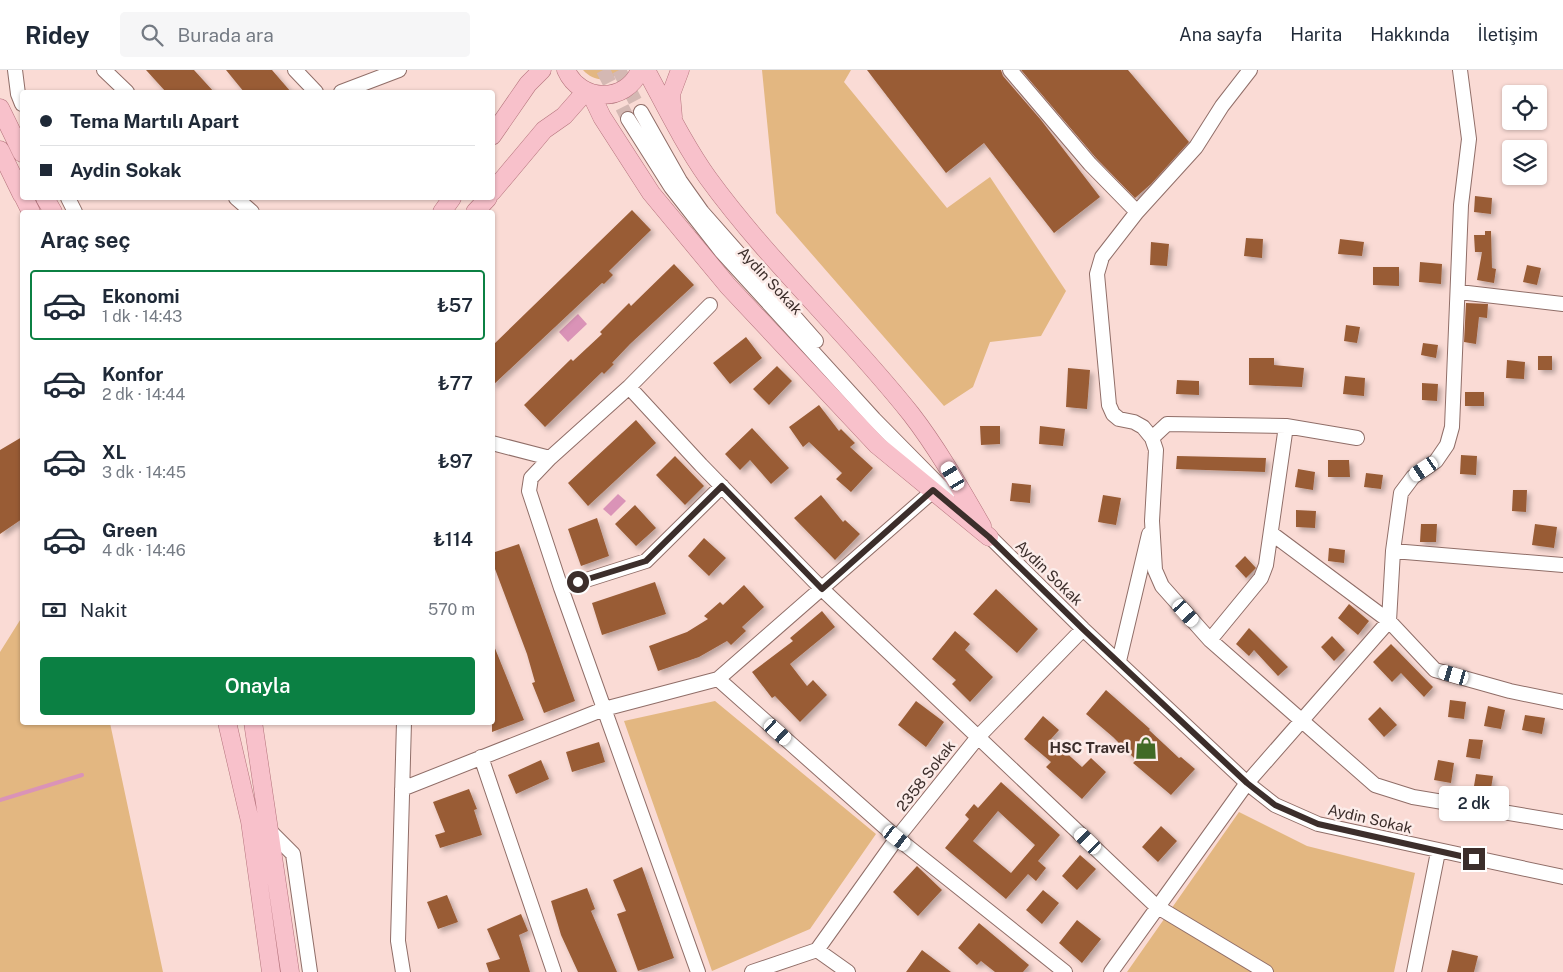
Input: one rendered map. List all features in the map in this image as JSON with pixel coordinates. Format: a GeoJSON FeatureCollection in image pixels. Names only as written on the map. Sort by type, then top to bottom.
{"type":"FeatureCollection","features":[{"type":"Feature","properties":{"kind":"main road"},"geometry":{"type":"LineString","coordinates":[[495,132],[528,84],[542,70]]}},
{"type":"Feature","properties":{"kind":"main road"},"geometry":{"type":"LineString","coordinates":[[566,70],[569,78],[578,88],[588,93],[604,96],[617,93],[629,86],[640,70]]}},
{"type":"Feature","properties":{"kind":"main road"},"geometry":{"type":"LineString","coordinates":[[646,70],[674,125],[708,178],[748,228],[911,414],[944,461],[989,537]]}},
{"type":"Feature","properties":{"kind":"main road"},"geometry":{"type":"LineString","coordinates":[[674,125],[671,94],[680,70]]}},
{"type":"Feature","properties":{"kind":"main road"},"geometry":{"type":"LineString","coordinates":[[495,188],[544,130],[564,116],[588,93]]}},
{"type":"Feature","properties":{"kind":"main road"},"geometry":{"type":"LineString","coordinates":[[588,93],[651,193],[728,286],[877,445],[989,537]]}},
{"type":"Feature","properties":{"kind":"main road"},"geometry":{"type":"LineString","coordinates":[[0,108],[20,149]]}},
{"type":"Feature","properties":{"kind":"main road"},"geometry":{"type":"LineString","coordinates":[[0,150],[20,190]]}},
{"type":"Feature","properties":{"kind":"main road"},"geometry":{"type":"LineString","coordinates":[[477,210],[486,200]]}},
{"type":"Feature","properties":{"kind":"main road"},"geometry":{"type":"LineString","coordinates":[[227,725],[250,821],[271,972]]}},
{"type":"Feature","properties":{"kind":"main road"},"geometry":{"type":"LineString","coordinates":[[255,728],[290,972]]}},
{"type":"Feature","properties":{"kind":"street"},"geometry":{"type":"LineString","coordinates":[[15,70],[20,99]]}},
{"type":"Feature","properties":{"kind":"street"},"geometry":{"type":"LineString","coordinates":[[104,70],[125,90]]}},
{"type":"Feature","properties":{"kind":"street"},"geometry":{"type":"LineString","coordinates":[[295,70],[314,90]]}},
{"type":"Feature","properties":{"kind":"street"},"geometry":{"type":"LineString","coordinates":[[346,90],[399,70]]}},
{"type":"Feature","properties":{"kind":"street"},"geometry":{"type":"LineString","coordinates":[[1010,70],[1090,164],[1138,212]]}},
{"type":"Feature","properties":{"kind":"street"},"geometry":{"type":"LineString","coordinates":[[1250,70],[1222,106],[1196,147],[1138,212],[1102,257],[1097,274],[1097,293],[1109,405],[1113,414],[1119,419],[1134,422],[1143,428],[1152,438],[1156,450],[1152,521],[1155,570],[1162,586],[1210,640],[1257,679],[1374,785],[1413,797],[1563,822]]}},
{"type":"Feature","properties":{"kind":"street"},"geometry":{"type":"LineString","coordinates":[[1111,972],[1156,906],[1247,783],[1390,621],[1393,551],[1401,493],[1412,477],[1436,461],[1448,445],[1452,427],[1459,292],[1461,205],[1469,139],[1460,70]]}},
{"type":"Feature","properties":{"kind":"street"},"geometry":{"type":"LineString","coordinates":[[641,112],[680,181],[702,212],[989,537]]}},
{"type":"Feature","properties":{"kind":"street","name":"Aydin Sokak"},"geometry":{"type":"LineString","coordinates":[[628,120],[670,187],[721,251],[874,419],[989,537],[1083,629],[1247,783],[1275,805],[1318,824],[1438,852],[1563,878]]}},
{"type":"Feature","properties":{"kind":"street"},"geometry":{"type":"LineString","coordinates":[[238,200],[250,210]]}},
{"type":"Feature","properties":{"kind":"street"},"geometry":{"type":"LineString","coordinates":[[1459,292],[1563,304]]}},
{"type":"Feature","properties":{"kind":"street"},"geometry":{"type":"LineString","coordinates":[[698,972],[561,588],[529,491],[532,478],[550,458],[629,387],[710,304]]}},
{"type":"Feature","properties":{"kind":"street"},"geometry":{"type":"LineString","coordinates":[[629,387],[822,589],[1156,906],[1266,972]]}},
{"type":"Feature","properties":{"kind":"street"},"geometry":{"type":"LineString","coordinates":[[1152,438],[1167,424],[1286,426],[1357,438]]}},
{"type":"Feature","properties":{"kind":"street"},"geometry":{"type":"LineString","coordinates":[[1210,640],[1261,578],[1266,565],[1286,426]]}},
{"type":"Feature","properties":{"kind":"street"},"geometry":{"type":"LineString","coordinates":[[495,444],[550,458]]}},
{"type":"Feature","properties":{"kind":"street"},"geometry":{"type":"LineString","coordinates":[[561,588],[646,561],[722,486]]}},
{"type":"Feature","properties":{"kind":"street"},"geometry":{"type":"LineString","coordinates":[[402,789],[481,756],[604,709],[718,679],[933,490]]}},
{"type":"Feature","properties":{"kind":"street"},"geometry":{"type":"LineString","coordinates":[[1119,661],[1152,521]]}},
{"type":"Feature","properties":{"kind":"street"},"geometry":{"type":"LineString","coordinates":[[1271,533],[1390,621],[1435,670],[1510,692],[1563,702]]}},
{"type":"Feature","properties":{"kind":"street"},"geometry":{"type":"LineString","coordinates":[[1393,551],[1563,565]]}},
{"type":"Feature","properties":{"kind":"street","name":"2358 Sokak"},"geometry":{"type":"LineString","coordinates":[[817,950],[897,838],[978,737],[1083,629]]}},
{"type":"Feature","properties":{"kind":"street"},"geometry":{"type":"LineString","coordinates":[[718,679],[897,838],[1066,972]]}},
{"type":"Feature","properties":{"kind":"street"},"geometry":{"type":"LineString","coordinates":[[403,972],[398,940],[404,725]]}},
{"type":"Feature","properties":{"kind":"street"},"geometry":{"type":"LineString","coordinates":[[481,756],[554,972]]}},
{"type":"Feature","properties":{"kind":"street"},"geometry":{"type":"LineString","coordinates":[[270,831],[292,854],[310,972]]}},
{"type":"Feature","properties":{"kind":"street"},"geometry":{"type":"LineString","coordinates":[[1414,972],[1438,852]]}},
{"type":"Feature","properties":{"kind":"street"},"geometry":{"type":"LineString","coordinates":[[752,972],[817,950],[848,972]]}},
{"type":"Feature","properties":{"kind":"shaded area"},"geometry":{"type":"Polygon","coordinates":[[[583,70],[622,70],[607,79],[597,79],[583,70]]]}},
{"type":"Feature","properties":{"kind":"shaded area"},"geometry":{"type":"Polygon","coordinates":[[[762,70],[851,70],[844,82],[947,208],[990,177],[1066,291],[1041,336],[990,342],[973,387],[944,406],[776,213],[762,70]]]}},
{"type":"Feature","properties":{"kind":"shaded area"},"geometry":{"type":"Polygon","coordinates":[[[578,314],[587,324],[568,342],[559,332],[578,314]]]}},
{"type":"Feature","properties":{"kind":"shaded area"},"geometry":{"type":"Polygon","coordinates":[[[618,494],[626,501],[611,516],[603,509],[618,494]]]}},
{"type":"Feature","properties":{"kind":"shaded area"},"geometry":{"type":"Polygon","coordinates":[[[20,620],[20,725],[110,725],[163,972],[0,972],[0,652],[20,620]]]}},
{"type":"Feature","properties":{"kind":"shaded area"},"geometry":{"type":"Polygon","coordinates":[[[715,701],[876,834],[810,929],[712,971],[624,721],[715,701]]]}},
{"type":"Feature","properties":{"kind":"shaded area"},"geometry":{"type":"Polygon","coordinates":[[[1239,812],[1307,846],[1415,873],[1394,972],[1127,972],[1239,812]]]}},
{"type":"Feature","properties":{"kind":"building"},"geometry":{"type":"Polygon","coordinates":[[[146,70],[194,70],[212,90],[164,90],[146,70]]]}},
{"type":"Feature","properties":{"kind":"building"},"geometry":{"type":"Polygon","coordinates":[[[226,70],[272,70],[289,90],[242,90],[226,70]]]}},
{"type":"Feature","properties":{"kind":"building"},"geometry":{"type":"Polygon","coordinates":[[[867,70],[1001,70],[1003,76],[1041,120],[1100,197],[1054,233],[984,143],[946,173],[867,70]]]}},
{"type":"Feature","properties":{"kind":"building"},"geometry":{"type":"Polygon","coordinates":[[[1021,70],[1128,70],[1189,142],[1151,184],[1135,198],[1096,158],[1021,70]]]}},
{"type":"Feature","properties":{"kind":"building"},"geometry":{"type":"Polygon","coordinates":[[[1475,196],[1492,198],[1491,214],[1474,212],[1475,196]]]}},
{"type":"Feature","properties":{"kind":"building"},"geometry":{"type":"Polygon","coordinates":[[[632,210],[651,230],[609,271],[613,275],[604,284],[602,283],[495,383],[495,343],[632,210]]]}},
{"type":"Feature","properties":{"kind":"building"},"geometry":{"type":"Polygon","coordinates":[[[1485,231],[1491,231],[1492,268],[1496,269],[1494,283],[1477,280],[1482,252],[1475,252],[1474,235],[1485,235],[1485,231]]]}},
{"type":"Feature","properties":{"kind":"building"},"geometry":{"type":"Polygon","coordinates":[[[1246,238],[1263,239],[1262,258],[1244,256],[1246,238]]]}},
{"type":"Feature","properties":{"kind":"building"},"geometry":{"type":"Polygon","coordinates":[[[1340,239],[1364,242],[1362,256],[1338,254],[1340,239]]]}},
{"type":"Feature","properties":{"kind":"building"},"geometry":{"type":"Polygon","coordinates":[[[1151,242],[1169,244],[1167,266],[1150,265],[1151,242]]]}},
{"type":"Feature","properties":{"kind":"building"},"geometry":{"type":"Polygon","coordinates":[[[1420,262],[1442,264],[1441,284],[1419,282],[1420,262]]]}},
{"type":"Feature","properties":{"kind":"building"},"geometry":{"type":"Polygon","coordinates":[[[674,264],[694,285],[630,344],[604,374],[602,372],[545,427],[524,405],[571,359],[573,361],[602,334],[600,332],[629,303],[631,306],[674,264]]]}},
{"type":"Feature","properties":{"kind":"building"},"geometry":{"type":"Polygon","coordinates":[[[1527,265],[1541,268],[1537,285],[1523,282],[1527,265]]]}},
{"type":"Feature","properties":{"kind":"building"},"geometry":{"type":"Polygon","coordinates":[[[1373,267],[1399,267],[1399,286],[1373,285],[1373,267]]]}},
{"type":"Feature","properties":{"kind":"building"},"geometry":{"type":"Polygon","coordinates":[[[1466,303],[1488,304],[1487,318],[1479,317],[1476,344],[1464,342],[1466,303]]]}},
{"type":"Feature","properties":{"kind":"building"},"geometry":{"type":"Polygon","coordinates":[[[1346,325],[1360,327],[1357,343],[1344,341],[1346,325]]]}},
{"type":"Feature","properties":{"kind":"building"},"geometry":{"type":"Polygon","coordinates":[[[746,337],[762,358],[730,384],[713,363],[746,337]]]}},
{"type":"Feature","properties":{"kind":"building"},"geometry":{"type":"Polygon","coordinates":[[[1423,343],[1438,345],[1436,358],[1421,355],[1423,343]]]}},
{"type":"Feature","properties":{"kind":"building"},"geometry":{"type":"Polygon","coordinates":[[[1538,356],[1552,356],[1552,370],[1538,370],[1538,356]]]}},
{"type":"Feature","properties":{"kind":"building"},"geometry":{"type":"Polygon","coordinates":[[[1249,358],[1274,358],[1274,365],[1304,368],[1302,387],[1249,385],[1249,358]]]}},
{"type":"Feature","properties":{"kind":"building"},"geometry":{"type":"Polygon","coordinates":[[[1507,360],[1525,362],[1524,379],[1506,378],[1507,360]]]}},
{"type":"Feature","properties":{"kind":"building"},"geometry":{"type":"Polygon","coordinates":[[[777,366],[792,381],[769,405],[753,389],[777,366]]]}},
{"type":"Feature","properties":{"kind":"building"},"geometry":{"type":"Polygon","coordinates":[[[1068,368],[1090,370],[1087,409],[1066,407],[1068,368]]]}},
{"type":"Feature","properties":{"kind":"building"},"geometry":{"type":"Polygon","coordinates":[[[1345,376],[1365,378],[1364,396],[1343,394],[1345,376]]]}},
{"type":"Feature","properties":{"kind":"building"},"geometry":{"type":"Polygon","coordinates":[[[1177,380],[1199,381],[1199,395],[1176,394],[1177,380]]]}},
{"type":"Feature","properties":{"kind":"building"},"geometry":{"type":"Polygon","coordinates":[[[1422,383],[1438,384],[1437,401],[1422,400],[1422,383]]]}},
{"type":"Feature","properties":{"kind":"building"},"geometry":{"type":"Polygon","coordinates":[[[1465,392],[1484,392],[1484,406],[1465,406],[1465,392]]]}},
{"type":"Feature","properties":{"kind":"building"},"geometry":{"type":"Polygon","coordinates":[[[819,405],[839,431],[841,429],[855,443],[850,447],[873,468],[851,492],[836,479],[842,473],[809,442],[803,447],[789,427],[819,405]]]}},
{"type":"Feature","properties":{"kind":"building"},"geometry":{"type":"Polygon","coordinates":[[[636,420],[656,443],[588,506],[568,483],[636,420]]]}},
{"type":"Feature","properties":{"kind":"building"},"geometry":{"type":"Polygon","coordinates":[[[980,426],[1000,426],[1000,444],[981,445],[980,426]]]}},
{"type":"Feature","properties":{"kind":"building"},"geometry":{"type":"Polygon","coordinates":[[[1040,426],[1065,429],[1063,446],[1039,444],[1040,426]]]}},
{"type":"Feature","properties":{"kind":"building"},"geometry":{"type":"Polygon","coordinates":[[[752,428],[789,468],[771,484],[750,460],[740,470],[725,454],[752,428]]]}},
{"type":"Feature","properties":{"kind":"building"},"geometry":{"type":"Polygon","coordinates":[[[20,438],[20,520],[0,534],[0,450],[20,438]]]}},
{"type":"Feature","properties":{"kind":"building"},"geometry":{"type":"Polygon","coordinates":[[[1461,455],[1477,456],[1476,475],[1460,474],[1461,455]]]}},
{"type":"Feature","properties":{"kind":"building"},"geometry":{"type":"Polygon","coordinates":[[[675,456],[704,486],[685,505],[656,475],[675,456]]]}},
{"type":"Feature","properties":{"kind":"building"},"geometry":{"type":"Polygon","coordinates":[[[1177,456],[1266,458],[1265,472],[1176,469],[1177,456]]]}},
{"type":"Feature","properties":{"kind":"building"},"geometry":{"type":"Polygon","coordinates":[[[1328,460],[1349,460],[1350,477],[1328,477],[1328,460]]]}},
{"type":"Feature","properties":{"kind":"building"},"geometry":{"type":"Polygon","coordinates":[[[1298,469],[1315,472],[1313,490],[1295,487],[1298,469]]]}},
{"type":"Feature","properties":{"kind":"building"},"geometry":{"type":"Polygon","coordinates":[[[1366,473],[1383,475],[1381,489],[1364,487],[1366,473]]]}},
{"type":"Feature","properties":{"kind":"building"},"geometry":{"type":"Polygon","coordinates":[[[1012,483],[1031,485],[1030,503],[1010,501],[1012,483]]]}},
{"type":"Feature","properties":{"kind":"building"},"geometry":{"type":"Polygon","coordinates":[[[1513,490],[1527,490],[1526,512],[1512,511],[1513,490]]]}},
{"type":"Feature","properties":{"kind":"building"},"geometry":{"type":"Polygon","coordinates":[[[821,495],[843,522],[845,520],[860,534],[835,560],[794,518],[821,495]]]}},
{"type":"Feature","properties":{"kind":"building"},"geometry":{"type":"Polygon","coordinates":[[[1103,495],[1121,498],[1116,525],[1098,522],[1103,495]]]}},
{"type":"Feature","properties":{"kind":"building"},"geometry":{"type":"Polygon","coordinates":[[[635,505],[656,528],[636,546],[615,524],[635,505]]]}},
{"type":"Feature","properties":{"kind":"building"},"geometry":{"type":"Polygon","coordinates":[[[1296,510],[1316,511],[1315,528],[1296,527],[1296,510]]]}},
{"type":"Feature","properties":{"kind":"building"},"geometry":{"type":"Polygon","coordinates":[[[597,518],[609,556],[581,566],[568,529],[597,518]]]}},
{"type":"Feature","properties":{"kind":"building"},"geometry":{"type":"Polygon","coordinates":[[[1421,524],[1437,524],[1436,542],[1420,542],[1421,524]]]}},
{"type":"Feature","properties":{"kind":"building"},"geometry":{"type":"Polygon","coordinates":[[[1535,524],[1557,527],[1554,548],[1532,545],[1535,524]]]}},
{"type":"Feature","properties":{"kind":"building"},"geometry":{"type":"Polygon","coordinates":[[[704,538],[726,558],[709,576],[688,556],[704,538]]]}},
{"type":"Feature","properties":{"kind":"building"},"geometry":{"type":"Polygon","coordinates":[[[519,544],[575,701],[544,713],[532,683],[535,682],[527,654],[495,569],[495,552],[519,544]]]}},
{"type":"Feature","properties":{"kind":"building"},"geometry":{"type":"Polygon","coordinates":[[[1329,548],[1345,550],[1344,563],[1328,561],[1329,548]]]}},
{"type":"Feature","properties":{"kind":"building"},"geometry":{"type":"Polygon","coordinates":[[[1245,556],[1256,568],[1246,578],[1235,566],[1245,556]]]}},
{"type":"Feature","properties":{"kind":"building"},"geometry":{"type":"Polygon","coordinates":[[[655,582],[666,614],[602,635],[592,603],[655,582]]]}},
{"type":"Feature","properties":{"kind":"building"},"geometry":{"type":"Polygon","coordinates":[[[744,585],[764,607],[742,627],[746,631],[731,645],[727,641],[699,657],[658,671],[649,646],[687,632],[708,619],[704,616],[720,602],[723,605],[744,585]]]}},
{"type":"Feature","properties":{"kind":"building"},"geometry":{"type":"Polygon","coordinates":[[[996,589],[1038,629],[1017,653],[973,614],[996,589]]]}},
{"type":"Feature","properties":{"kind":"building"},"geometry":{"type":"Polygon","coordinates":[[[1349,604],[1369,621],[1358,635],[1338,618],[1349,604]]]}},
{"type":"Feature","properties":{"kind":"building"},"geometry":{"type":"Polygon","coordinates":[[[822,611],[835,627],[790,664],[807,686],[813,680],[827,695],[800,722],[775,696],[772,698],[752,672],[793,641],[790,638],[822,611]]]}},
{"type":"Feature","properties":{"kind":"building"},"geometry":{"type":"Polygon","coordinates":[[[1249,628],[1288,667],[1278,676],[1254,650],[1249,656],[1236,644],[1249,628]]]}},
{"type":"Feature","properties":{"kind":"building"},"geometry":{"type":"Polygon","coordinates":[[[955,631],[970,644],[965,650],[993,677],[970,702],[952,684],[956,680],[932,659],[955,631]]]}},
{"type":"Feature","properties":{"kind":"building"},"geometry":{"type":"Polygon","coordinates":[[[1332,636],[1345,650],[1334,661],[1321,647],[1332,636]]]}},
{"type":"Feature","properties":{"kind":"building"},"geometry":{"type":"Polygon","coordinates":[[[1391,644],[1433,687],[1424,697],[1401,673],[1392,682],[1373,662],[1391,644]]]}},
{"type":"Feature","properties":{"kind":"building"},"geometry":{"type":"Polygon","coordinates":[[[495,648],[524,720],[492,732],[492,725],[495,725],[495,648]]]}},
{"type":"Feature","properties":{"kind":"building"},"geometry":{"type":"Polygon","coordinates":[[[1106,690],[1179,758],[1181,757],[1195,769],[1171,795],[1133,763],[1136,760],[1086,714],[1106,690]]]}},
{"type":"Feature","properties":{"kind":"building"},"geometry":{"type":"Polygon","coordinates":[[[1450,700],[1466,702],[1464,719],[1448,717],[1450,700]]]}},
{"type":"Feature","properties":{"kind":"building"},"geometry":{"type":"Polygon","coordinates":[[[916,701],[944,722],[926,747],[898,725],[916,701]]]}},
{"type":"Feature","properties":{"kind":"building"},"geometry":{"type":"Polygon","coordinates":[[[1488,706],[1505,710],[1501,729],[1484,726],[1488,706]]]}},
{"type":"Feature","properties":{"kind":"building"},"geometry":{"type":"Polygon","coordinates":[[[1380,707],[1397,725],[1384,737],[1368,719],[1380,707]]]}},
{"type":"Feature","properties":{"kind":"building"},"geometry":{"type":"Polygon","coordinates":[[[1525,715],[1545,718],[1542,734],[1522,730],[1525,715]]]}},
{"type":"Feature","properties":{"kind":"building"},"geometry":{"type":"Polygon","coordinates":[[[1043,716],[1059,730],[1051,739],[1082,767],[1091,758],[1106,772],[1082,799],[1046,767],[1051,762],[1024,739],[1043,716]]]}},
{"type":"Feature","properties":{"kind":"building"},"geometry":{"type":"Polygon","coordinates":[[[1469,739],[1483,740],[1480,759],[1466,757],[1469,739]]]}},
{"type":"Feature","properties":{"kind":"building"},"geometry":{"type":"Polygon","coordinates":[[[599,742],[605,762],[572,772],[566,752],[599,742]]]}},
{"type":"Feature","properties":{"kind":"building"},"geometry":{"type":"Polygon","coordinates":[[[541,760],[549,779],[516,794],[508,775],[541,760]]]}},
{"type":"Feature","properties":{"kind":"building"},"geometry":{"type":"Polygon","coordinates":[[[1438,760],[1454,763],[1451,783],[1434,780],[1438,760]]]}},
{"type":"Feature","properties":{"kind":"building"},"geometry":{"type":"Polygon","coordinates":[[[1476,774],[1493,776],[1490,795],[1473,792],[1476,774]]]}},
{"type":"Feature","properties":{"kind":"building"},"geometry":{"type":"Polygon","coordinates":[[[1001,782],[1060,835],[1038,861],[1046,868],[1036,881],[1028,874],[1006,899],[945,848],[969,819],[965,815],[974,804],[978,808],[1001,782]],[[998,811],[973,841],[1011,873],[1035,845],[998,811]]]}},
{"type":"Feature","properties":{"kind":"building"},"geometry":{"type":"Polygon","coordinates":[[[469,789],[477,809],[474,810],[482,835],[440,848],[435,835],[445,832],[433,802],[469,789]]]}},
{"type":"Feature","properties":{"kind":"building"},"geometry":{"type":"Polygon","coordinates":[[[1161,826],[1177,841],[1158,862],[1142,847],[1161,826]]]}},
{"type":"Feature","properties":{"kind":"building"},"geometry":{"type":"Polygon","coordinates":[[[1080,855],[1096,869],[1077,890],[1062,876],[1080,855]]]}},
{"type":"Feature","properties":{"kind":"building"},"geometry":{"type":"Polygon","coordinates":[[[917,866],[942,890],[918,916],[893,892],[917,866]]]}},
{"type":"Feature","properties":{"kind":"building"},"geometry":{"type":"Polygon","coordinates":[[[642,867],[674,958],[638,971],[617,914],[626,911],[613,880],[642,867]]]}},
{"type":"Feature","properties":{"kind":"building"},"geometry":{"type":"Polygon","coordinates":[[[587,888],[595,909],[591,911],[617,972],[578,972],[561,935],[551,901],[587,888]]]}},
{"type":"Feature","properties":{"kind":"building"},"geometry":{"type":"Polygon","coordinates":[[[1043,890],[1059,903],[1042,924],[1026,910],[1043,890]]]}},
{"type":"Feature","properties":{"kind":"building"},"geometry":{"type":"Polygon","coordinates":[[[447,895],[458,922],[438,929],[427,902],[447,895]]]}},
{"type":"Feature","properties":{"kind":"building"},"geometry":{"type":"Polygon","coordinates":[[[521,914],[528,931],[519,935],[530,972],[489,972],[486,963],[500,959],[487,929],[521,914]]]}},
{"type":"Feature","properties":{"kind":"building"},"geometry":{"type":"Polygon","coordinates":[[[1077,920],[1101,939],[1082,963],[1059,943],[1077,920]]]}},
{"type":"Feature","properties":{"kind":"building"},"geometry":{"type":"Polygon","coordinates":[[[979,923],[1029,965],[1023,972],[995,972],[981,961],[977,965],[958,948],[979,923]]]}},
{"type":"Feature","properties":{"kind":"building"},"geometry":{"type":"Polygon","coordinates":[[[922,950],[951,972],[906,972],[922,950]]]}},
{"type":"Feature","properties":{"kind":"building"},"geometry":{"type":"Polygon","coordinates":[[[1452,950],[1478,956],[1474,972],[1447,972],[1452,950]]]}},
{"type":"Feature","properties":{"kind":"waterway"},"geometry":{"type":"LineString","coordinates":[[0,800],[82,775]]}},
{"type":"Feature","properties":{"kind":"tunnel"},"geometry":{"type":"LineString","coordinates":[[603,70],[628,119]]}},
{"type":"Feature","properties":{"kind":"tunnel"},"geometry":{"type":"LineString","coordinates":[[619,70],[641,112]]}},
{"type":"Feature","properties":{"kind":"place","name":"HSC Travel"},"geometry":{"type":"Point","coordinates":[1146,748]}},
{"type":"Feature","properties":{"kind":"route"},"geometry":{"type":"LineString","coordinates":[[578,582],[646,561],[722,486],[822,589],[933,490],[989,537],[1083,629],[1247,783],[1275,805],[1318,824],[1474,859]]}}]}
